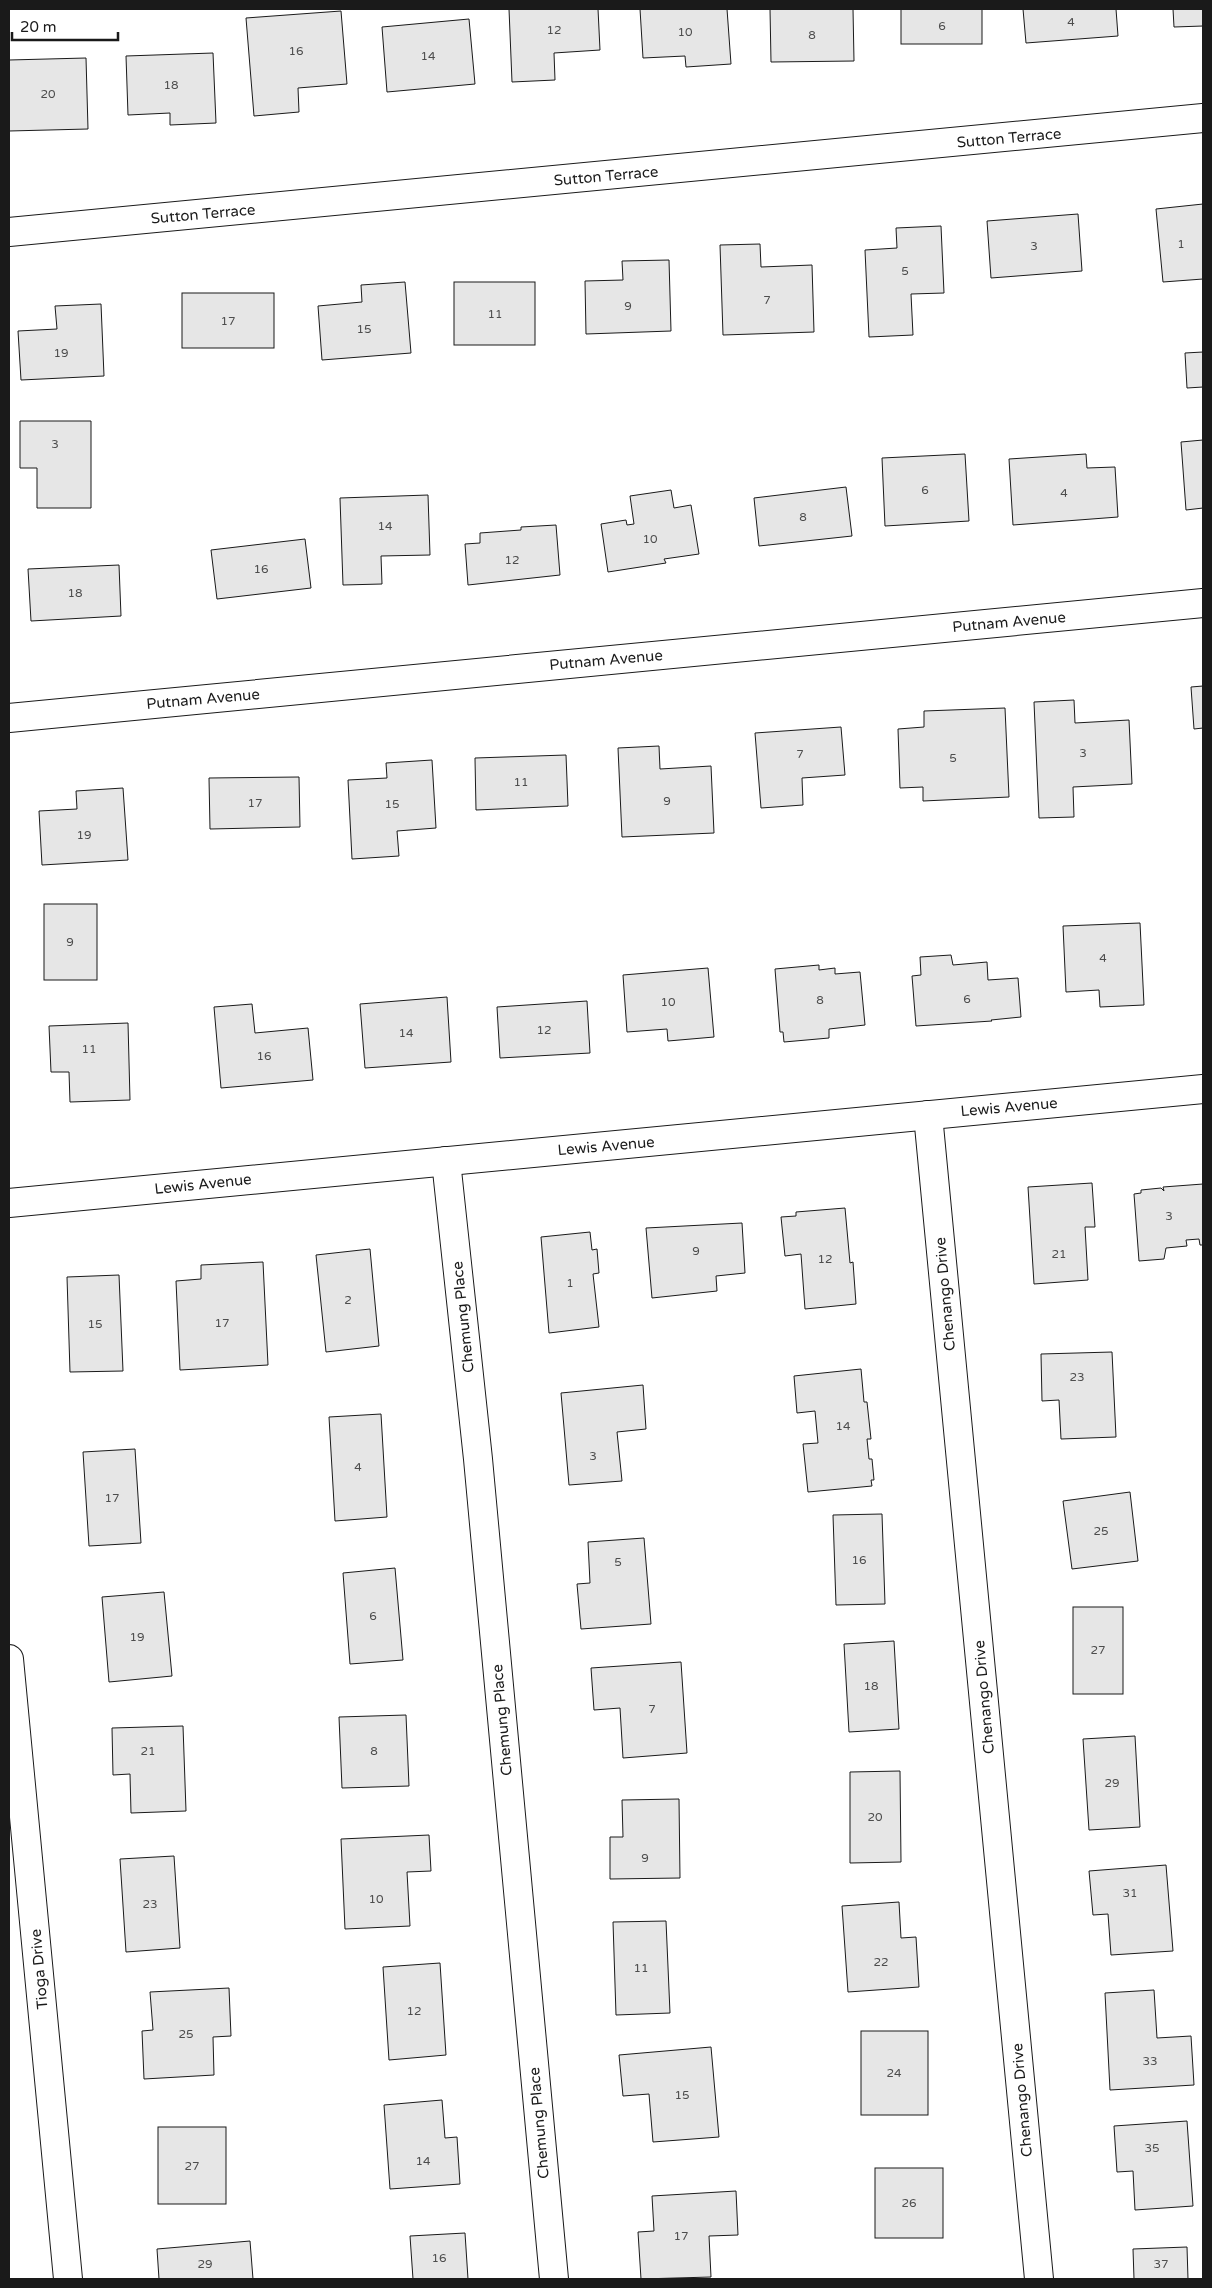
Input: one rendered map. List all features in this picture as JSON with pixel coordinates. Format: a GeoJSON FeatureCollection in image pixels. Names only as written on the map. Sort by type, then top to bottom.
{"type":"FeatureCollection","features":[{"type":"Feature","properties":{"kind":"street","name":"Sutton Terrace"},"geometry":{"type":"LineString","coordinates":[[9,232],[1203,118]]}},
{"type":"Feature","properties":{"kind":"street","name":"Putnam Avenue"},"geometry":{"type":"LineString","coordinates":[[9,718],[1203,603]]}},
{"type":"Feature","properties":{"kind":"street","name":"Lewis Avenue"},"geometry":{"type":"LineString","coordinates":[[9,1203],[1203,1089]]}},
{"type":"Feature","properties":{"kind":"street","name":"Chenango Drive"},"geometry":{"type":"LineString","coordinates":[[928,1115],[1039,2279]]}},
{"type":"Feature","properties":{"kind":"street","name":"Chemung Place"},"geometry":{"type":"LineString","coordinates":[[446,1161],[478,1458],[554,2279]]}},
{"type":"Feature","properties":{"kind":"street","name":"Tioga Drive"},"geometry":{"type":"LineString","coordinates":[[9,1659],[68,2279]]}},
{"type":"Feature","properties":{"kind":"building"},"geometry":{"type":"Polygon","coordinates":[[[509,9],[598,9],[600,50],[554,53],[555,80],[512,82],[509,9]]]}},
{"type":"Feature","properties":{"kind":"building"},"geometry":{"type":"Polygon","coordinates":[[[640,9],[727,9],[731,64],[686,67],[685,56],[643,58],[640,9]]]}},
{"type":"Feature","properties":{"kind":"building"},"geometry":{"type":"Polygon","coordinates":[[[770,9],[853,9],[854,61],[771,62],[770,9]]]}},
{"type":"Feature","properties":{"kind":"building"},"geometry":{"type":"Polygon","coordinates":[[[901,9],[982,9],[982,44],[901,44],[901,9]]]}},
{"type":"Feature","properties":{"kind":"building"},"geometry":{"type":"Polygon","coordinates":[[[1023,9],[1116,9],[1118,36],[1026,43],[1023,9]]]}},
{"type":"Feature","properties":{"kind":"building"},"geometry":{"type":"Polygon","coordinates":[[[1173,9],[1203,9],[1203,26],[1174,27],[1173,9]]]}},
{"type":"Feature","properties":{"kind":"building"},"geometry":{"type":"Polygon","coordinates":[[[341,11],[347,84],[298,88],[299,112],[254,116],[246,18],[341,11]]]}},
{"type":"Feature","properties":{"kind":"building"},"geometry":{"type":"Polygon","coordinates":[[[469,19],[475,84],[387,92],[382,27],[469,19]]]}},
{"type":"Feature","properties":{"kind":"building"},"geometry":{"type":"Polygon","coordinates":[[[213,53],[216,123],[170,125],[170,113],[128,115],[126,56],[213,53]]]}},
{"type":"Feature","properties":{"kind":"building"},"geometry":{"type":"Polygon","coordinates":[[[86,58],[88,129],[9,131],[9,60],[86,58]]]}},
{"type":"Feature","properties":{"kind":"building"},"geometry":{"type":"Polygon","coordinates":[[[1203,204],[1203,279],[1163,282],[1156,209],[1203,204]]]}},
{"type":"Feature","properties":{"kind":"building"},"geometry":{"type":"Polygon","coordinates":[[[1078,214],[1082,271],[991,278],[987,221],[1078,214]]]}},
{"type":"Feature","properties":{"kind":"building"},"geometry":{"type":"Polygon","coordinates":[[[941,226],[944,293],[911,294],[913,335],[869,337],[865,250],[897,248],[896,228],[941,226]]]}},
{"type":"Feature","properties":{"kind":"building"},"geometry":{"type":"Polygon","coordinates":[[[760,244],[761,267],[812,265],[814,332],[723,335],[720,245],[760,244]]]}},
{"type":"Feature","properties":{"kind":"building"},"geometry":{"type":"Polygon","coordinates":[[[669,260],[671,331],[586,334],[585,281],[623,280],[622,261],[669,260]]]}},
{"type":"Feature","properties":{"kind":"building"},"geometry":{"type":"Polygon","coordinates":[[[405,282],[411,353],[322,360],[318,306],[362,302],[361,285],[405,282]]]}},
{"type":"Feature","properties":{"kind":"building"},"geometry":{"type":"Polygon","coordinates":[[[454,282],[535,282],[535,345],[454,345],[454,282]]]}},
{"type":"Feature","properties":{"kind":"building"},"geometry":{"type":"Polygon","coordinates":[[[182,293],[274,293],[274,348],[182,348],[182,293]]]}},
{"type":"Feature","properties":{"kind":"building"},"geometry":{"type":"Polygon","coordinates":[[[101,304],[104,376],[21,380],[18,331],[57,329],[55,306],[101,304]]]}},
{"type":"Feature","properties":{"kind":"building"},"geometry":{"type":"Polygon","coordinates":[[[1203,352],[1203,387],[1187,388],[1185,353],[1203,352]]]}},
{"type":"Feature","properties":{"kind":"building"},"geometry":{"type":"Polygon","coordinates":[[[20,421],[91,421],[91,508],[37,508],[37,468],[20,468],[20,421]]]}},
{"type":"Feature","properties":{"kind":"building"},"geometry":{"type":"Polygon","coordinates":[[[1203,440],[1203,508],[1186,510],[1181,442],[1203,440]]]}},
{"type":"Feature","properties":{"kind":"building"},"geometry":{"type":"Polygon","coordinates":[[[965,454],[969,521],[885,526],[882,458],[965,454]]]}},
{"type":"Feature","properties":{"kind":"building"},"geometry":{"type":"Polygon","coordinates":[[[1086,454],[1087,468],[1115,467],[1118,517],[1013,525],[1009,459],[1086,454]]]}},
{"type":"Feature","properties":{"kind":"building"},"geometry":{"type":"Polygon","coordinates":[[[846,487],[852,536],[759,546],[754,498],[846,487]]]}},
{"type":"Feature","properties":{"kind":"building"},"geometry":{"type":"Polygon","coordinates":[[[671,490],[674,508],[691,505],[699,554],[664,559],[666,563],[608,572],[601,524],[626,520],[627,525],[634,524],[630,496],[671,490]]]}},
{"type":"Feature","properties":{"kind":"building"},"geometry":{"type":"Polygon","coordinates":[[[428,495],[430,555],[381,556],[382,584],[343,585],[340,498],[428,495]]]}},
{"type":"Feature","properties":{"kind":"building"},"geometry":{"type":"Polygon","coordinates":[[[556,525],[560,575],[468,585],[465,544],[480,543],[480,533],[521,530],[521,527],[556,525]]]}},
{"type":"Feature","properties":{"kind":"building"},"geometry":{"type":"Polygon","coordinates":[[[305,539],[311,588],[217,599],[211,550],[305,539]]]}},
{"type":"Feature","properties":{"kind":"building"},"geometry":{"type":"Polygon","coordinates":[[[119,565],[121,616],[31,621],[28,569],[119,565]]]}},
{"type":"Feature","properties":{"kind":"building"},"geometry":{"type":"Polygon","coordinates":[[[1203,686],[1203,728],[1194,729],[1191,687],[1203,686]]]}},
{"type":"Feature","properties":{"kind":"building"},"geometry":{"type":"Polygon","coordinates":[[[1074,700],[1075,723],[1129,720],[1132,784],[1073,787],[1074,817],[1039,818],[1034,702],[1074,700]]]}},
{"type":"Feature","properties":{"kind":"building"},"geometry":{"type":"Polygon","coordinates":[[[1005,708],[1009,797],[923,801],[923,787],[900,788],[898,729],[924,727],[924,711],[1005,708]]]}},
{"type":"Feature","properties":{"kind":"building"},"geometry":{"type":"Polygon","coordinates":[[[841,727],[845,775],[802,778],[803,805],[761,808],[755,733],[841,727]]]}},
{"type":"Feature","properties":{"kind":"building"},"geometry":{"type":"Polygon","coordinates":[[[659,746],[660,769],[711,766],[714,833],[622,837],[618,748],[659,746]]]}},
{"type":"Feature","properties":{"kind":"building"},"geometry":{"type":"Polygon","coordinates":[[[566,755],[568,806],[476,810],[475,758],[566,755]]]}},
{"type":"Feature","properties":{"kind":"building"},"geometry":{"type":"Polygon","coordinates":[[[432,760],[436,828],[397,831],[399,856],[352,859],[348,780],[387,778],[386,763],[432,760]]]}},
{"type":"Feature","properties":{"kind":"building"},"geometry":{"type":"Polygon","coordinates":[[[299,777],[300,827],[210,829],[209,778],[299,777]]]}},
{"type":"Feature","properties":{"kind":"building"},"geometry":{"type":"Polygon","coordinates":[[[123,788],[128,860],[42,865],[39,811],[77,809],[76,791],[123,788]]]}},
{"type":"Feature","properties":{"kind":"building"},"geometry":{"type":"Polygon","coordinates":[[[44,904],[97,904],[97,980],[44,980],[44,904]]]}},
{"type":"Feature","properties":{"kind":"building"},"geometry":{"type":"Polygon","coordinates":[[[1140,923],[1144,1005],[1100,1007],[1099,990],[1066,992],[1063,926],[1140,923]]]}},
{"type":"Feature","properties":{"kind":"building"},"geometry":{"type":"Polygon","coordinates":[[[951,955],[953,965],[987,962],[988,980],[1018,978],[1021,1017],[992,1021],[916,1026],[912,976],[921,975],[920,957],[951,955]]]}},
{"type":"Feature","properties":{"kind":"building"},"geometry":{"type":"Polygon","coordinates":[[[819,965],[819,970],[835,968],[835,974],[860,972],[865,1025],[829,1029],[829,1038],[784,1042],[783,1032],[780,1032],[775,969],[819,965]]]}},
{"type":"Feature","properties":{"kind":"building"},"geometry":{"type":"Polygon","coordinates":[[[708,968],[714,1037],[668,1041],[667,1029],[627,1032],[623,975],[708,968]]]}},
{"type":"Feature","properties":{"kind":"building"},"geometry":{"type":"Polygon","coordinates":[[[447,997],[451,1062],[365,1068],[360,1004],[447,997]]]}},
{"type":"Feature","properties":{"kind":"building"},"geometry":{"type":"Polygon","coordinates":[[[587,1001],[590,1053],[500,1058],[497,1007],[587,1001]]]}},
{"type":"Feature","properties":{"kind":"building"},"geometry":{"type":"Polygon","coordinates":[[[252,1004],[255,1033],[308,1028],[313,1080],[221,1088],[214,1007],[252,1004]]]}},
{"type":"Feature","properties":{"kind":"building"},"geometry":{"type":"Polygon","coordinates":[[[128,1023],[130,1100],[70,1102],[69,1072],[51,1072],[49,1026],[128,1023]]]}},
{"type":"Feature","properties":{"kind":"building"},"geometry":{"type":"Polygon","coordinates":[[[1092,1183],[1095,1227],[1085,1227],[1088,1280],[1034,1284],[1028,1187],[1092,1183]]]}},
{"type":"Feature","properties":{"kind":"building"},"geometry":{"type":"Polygon","coordinates":[[[1203,1184],[1203,1245],[1200,1245],[1199,1239],[1186,1240],[1187,1246],[1166,1248],[1164,1259],[1139,1261],[1134,1194],[1141,1193],[1141,1190],[1161,1188],[1164,1191],[1163,1187],[1203,1184]]]}},
{"type":"Feature","properties":{"kind":"building"},"geometry":{"type":"Polygon","coordinates":[[[845,1208],[850,1263],[853,1262],[856,1304],[805,1309],[801,1254],[785,1256],[781,1217],[796,1216],[796,1212],[845,1208]]]}},
{"type":"Feature","properties":{"kind":"building"},"geometry":{"type":"Polygon","coordinates":[[[742,1223],[745,1273],[716,1276],[717,1291],[652,1298],[646,1228],[742,1223]]]}},
{"type":"Feature","properties":{"kind":"building"},"geometry":{"type":"Polygon","coordinates":[[[590,1232],[592,1250],[597,1249],[599,1273],[593,1274],[599,1327],[549,1333],[541,1237],[590,1232]]]}},
{"type":"Feature","properties":{"kind":"building"},"geometry":{"type":"Polygon","coordinates":[[[370,1249],[379,1346],[326,1352],[316,1255],[370,1249]]]}},
{"type":"Feature","properties":{"kind":"building"},"geometry":{"type":"Polygon","coordinates":[[[263,1262],[268,1365],[180,1370],[176,1281],[201,1279],[201,1265],[263,1262]]]}},
{"type":"Feature","properties":{"kind":"building"},"geometry":{"type":"Polygon","coordinates":[[[119,1275],[123,1371],[70,1372],[67,1277],[119,1275]]]}},
{"type":"Feature","properties":{"kind":"building"},"geometry":{"type":"Polygon","coordinates":[[[1112,1352],[1116,1437],[1061,1439],[1059,1400],[1042,1401],[1041,1354],[1112,1352]]]}},
{"type":"Feature","properties":{"kind":"building"},"geometry":{"type":"Polygon","coordinates":[[[861,1369],[864,1402],[867,1402],[871,1439],[867,1439],[869,1459],[872,1459],[874,1480],[871,1480],[872,1486],[808,1492],[803,1444],[818,1443],[815,1411],[797,1413],[794,1376],[861,1369]]]}},
{"type":"Feature","properties":{"kind":"building"},"geometry":{"type":"Polygon","coordinates":[[[643,1385],[646,1429],[617,1432],[622,1481],[569,1485],[561,1393],[643,1385]]]}},
{"type":"Feature","properties":{"kind":"building"},"geometry":{"type":"Polygon","coordinates":[[[381,1414],[387,1517],[335,1521],[329,1417],[381,1414]]]}},
{"type":"Feature","properties":{"kind":"building"},"geometry":{"type":"Polygon","coordinates":[[[135,1449],[141,1543],[89,1546],[83,1452],[135,1449]]]}},
{"type":"Feature","properties":{"kind":"building"},"geometry":{"type":"Polygon","coordinates":[[[1130,1492],[1138,1561],[1072,1569],[1063,1501],[1130,1492]]]}},
{"type":"Feature","properties":{"kind":"building"},"geometry":{"type":"Polygon","coordinates":[[[882,1514],[885,1604],[836,1605],[833,1515],[882,1514]]]}},
{"type":"Feature","properties":{"kind":"building"},"geometry":{"type":"Polygon","coordinates":[[[644,1538],[651,1624],[581,1629],[577,1584],[590,1583],[588,1542],[644,1538]]]}},
{"type":"Feature","properties":{"kind":"building"},"geometry":{"type":"Polygon","coordinates":[[[395,1568],[403,1660],[350,1664],[343,1573],[395,1568]]]}},
{"type":"Feature","properties":{"kind":"building"},"geometry":{"type":"Polygon","coordinates":[[[164,1592],[172,1676],[109,1682],[102,1597],[164,1592]]]}},
{"type":"Feature","properties":{"kind":"building"},"geometry":{"type":"Polygon","coordinates":[[[1073,1607],[1123,1607],[1123,1694],[1073,1694],[1073,1607]]]}},
{"type":"Feature","properties":{"kind":"building"},"geometry":{"type":"Polygon","coordinates":[[[894,1641],[899,1729],[849,1732],[844,1644],[894,1641]]]}},
{"type":"Feature","properties":{"kind":"building"},"geometry":{"type":"Polygon","coordinates":[[[681,1662],[687,1753],[623,1758],[620,1708],[594,1710],[591,1668],[681,1662]]]}},
{"type":"Feature","properties":{"kind":"building"},"geometry":{"type":"Polygon","coordinates":[[[406,1715],[409,1786],[342,1788],[339,1717],[406,1715]]]}},
{"type":"Feature","properties":{"kind":"building"},"geometry":{"type":"Polygon","coordinates":[[[183,1726],[186,1811],[131,1813],[130,1774],[113,1775],[112,1728],[183,1726]]]}},
{"type":"Feature","properties":{"kind":"building"},"geometry":{"type":"Polygon","coordinates":[[[1135,1736],[1140,1827],[1089,1830],[1083,1739],[1135,1736]]]}},
{"type":"Feature","properties":{"kind":"building"},"geometry":{"type":"Polygon","coordinates":[[[900,1771],[901,1862],[850,1863],[850,1772],[900,1771]]]}},
{"type":"Feature","properties":{"kind":"building"},"geometry":{"type":"Polygon","coordinates":[[[679,1799],[680,1878],[610,1879],[610,1837],[623,1837],[622,1800],[679,1799]]]}},
{"type":"Feature","properties":{"kind":"building"},"geometry":{"type":"Polygon","coordinates":[[[429,1835],[431,1871],[407,1872],[410,1926],[345,1929],[341,1839],[429,1835]]]}},
{"type":"Feature","properties":{"kind":"building"},"geometry":{"type":"Polygon","coordinates":[[[174,1856],[180,1948],[126,1952],[120,1859],[174,1856]]]}},
{"type":"Feature","properties":{"kind":"building"},"geometry":{"type":"Polygon","coordinates":[[[1166,1865],[1173,1951],[1111,1955],[1108,1914],[1093,1915],[1089,1871],[1166,1865]]]}},
{"type":"Feature","properties":{"kind":"building"},"geometry":{"type":"Polygon","coordinates":[[[899,1902],[901,1938],[916,1937],[919,1987],[848,1992],[842,1906],[899,1902]]]}},
{"type":"Feature","properties":{"kind":"building"},"geometry":{"type":"Polygon","coordinates":[[[666,1921],[670,2013],[616,2015],[613,1922],[666,1921]]]}},
{"type":"Feature","properties":{"kind":"building"},"geometry":{"type":"Polygon","coordinates":[[[440,1963],[446,2055],[389,2060],[383,1967],[440,1963]]]}},
{"type":"Feature","properties":{"kind":"building"},"geometry":{"type":"Polygon","coordinates":[[[229,1988],[231,2036],[213,2037],[214,2075],[144,2079],[142,2031],[153,2030],[150,1992],[229,1988]]]}},
{"type":"Feature","properties":{"kind":"building"},"geometry":{"type":"Polygon","coordinates":[[[1154,1990],[1157,2038],[1191,2036],[1194,2085],[1110,2090],[1105,1993],[1154,1990]]]}},
{"type":"Feature","properties":{"kind":"building"},"geometry":{"type":"Polygon","coordinates":[[[861,2031],[928,2031],[928,2115],[861,2115],[861,2031]]]}},
{"type":"Feature","properties":{"kind":"building"},"geometry":{"type":"Polygon","coordinates":[[[711,2047],[719,2137],[653,2142],[649,2094],[623,2096],[619,2055],[711,2047]]]}},
{"type":"Feature","properties":{"kind":"building"},"geometry":{"type":"Polygon","coordinates":[[[442,2100],[445,2138],[457,2137],[460,2184],[390,2189],[384,2105],[442,2100]]]}},
{"type":"Feature","properties":{"kind":"building"},"geometry":{"type":"Polygon","coordinates":[[[1187,2121],[1193,2206],[1135,2210],[1133,2171],[1117,2172],[1114,2126],[1187,2121]]]}},
{"type":"Feature","properties":{"kind":"building"},"geometry":{"type":"Polygon","coordinates":[[[158,2127],[226,2127],[226,2204],[158,2204],[158,2127]]]}},
{"type":"Feature","properties":{"kind":"building"},"geometry":{"type":"Polygon","coordinates":[[[875,2168],[943,2168],[943,2238],[875,2238],[875,2168]]]}},
{"type":"Feature","properties":{"kind":"building"},"geometry":{"type":"Polygon","coordinates":[[[736,2191],[738,2235],[709,2236],[711,2277],[641,2279],[638,2232],[654,2231],[652,2196],[736,2191]]]}},
{"type":"Feature","properties":{"kind":"building"},"geometry":{"type":"Polygon","coordinates":[[[465,2233],[468,2279],[413,2279],[410,2236],[465,2233]]]}},
{"type":"Feature","properties":{"kind":"building"},"geometry":{"type":"Polygon","coordinates":[[[250,2241],[253,2279],[159,2279],[157,2249],[250,2241]]]}},
{"type":"Feature","properties":{"kind":"building"},"geometry":{"type":"Polygon","coordinates":[[[1187,2247],[1188,2279],[1134,2279],[1133,2249],[1187,2247]]]}}]}
